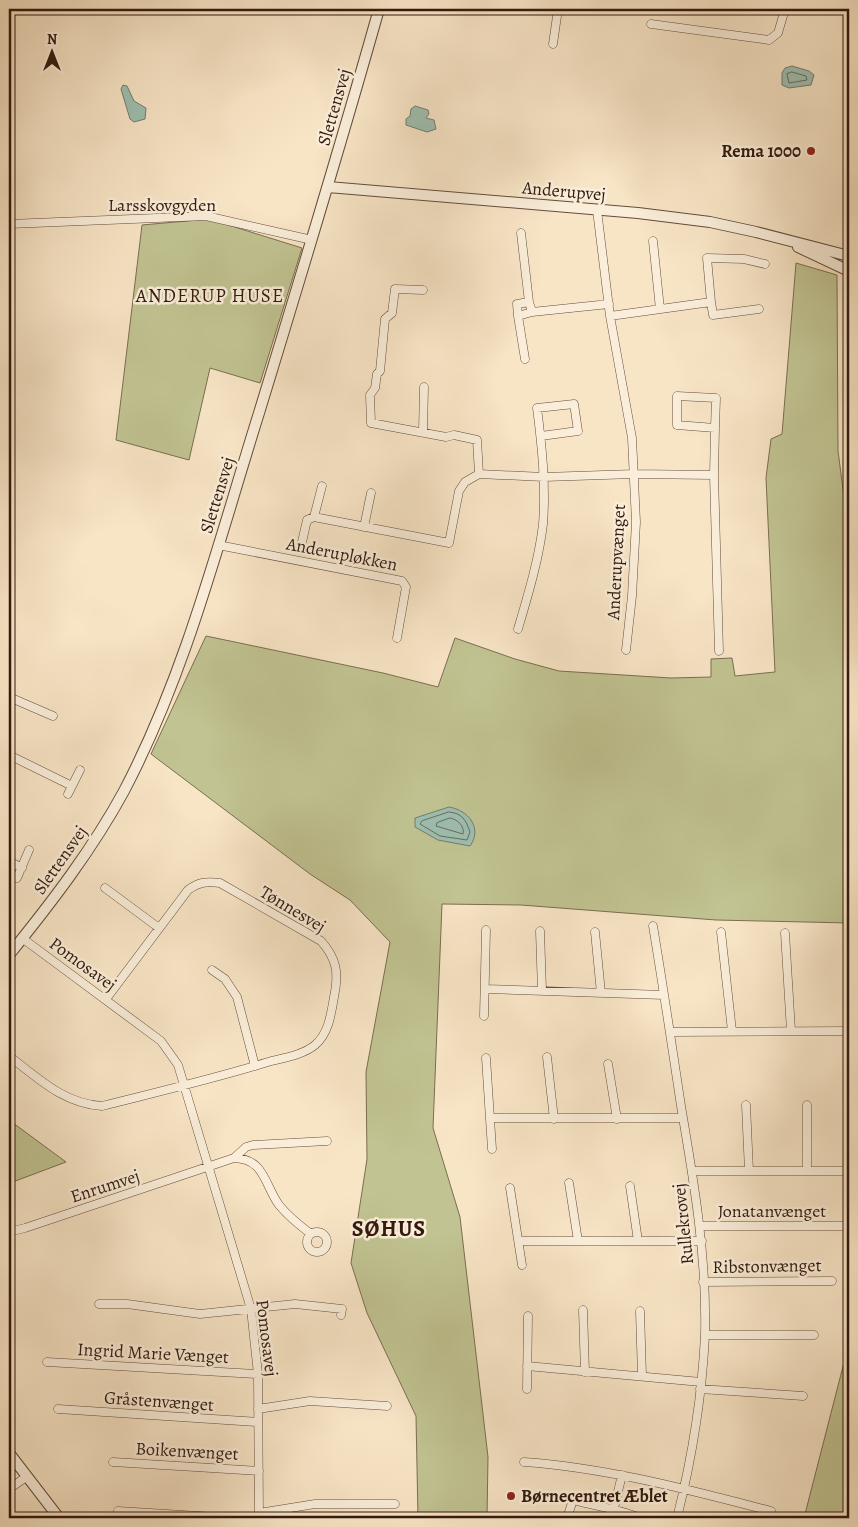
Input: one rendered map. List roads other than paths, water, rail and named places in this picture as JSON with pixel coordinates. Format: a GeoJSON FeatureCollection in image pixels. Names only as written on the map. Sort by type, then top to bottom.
{"type":"FeatureCollection","features":[{"type":"Feature","properties":{"kind":"street","name":"Slettensvej"},"geometry":{"type":"LineString","coordinates":[[9,955],[47,908],[95,840],[127,785],[162,710],[182,657],[218,545],[312,240],[378,9]]}},
{"type":"Feature","properties":{"kind":"street"},"geometry":{"type":"LineString","coordinates":[[553,44],[558,9]]}},
{"type":"Feature","properties":{"kind":"street"},"geometry":{"type":"LineString","coordinates":[[651,24],[769,40],[778,33],[785,9]]}},
{"type":"Feature","properties":{"kind":"street","name":"Anderupvej"},"geometry":{"type":"LineString","coordinates":[[328,187],[597,210],[710,222],[849,256]]}},
{"type":"Feature","properties":{"kind":"street","name":"Anderupvænget"},"geometry":{"type":"LineString","coordinates":[[597,210],[610,316],[632,438],[636,522],[632,596],[626,650]]}},
{"type":"Feature","properties":{"kind":"street","name":"Larsskovgyden"},"geometry":{"type":"LineString","coordinates":[[9,224],[206,216],[312,240]]}},
{"type":"Feature","properties":{"kind":"street"},"geometry":{"type":"LineString","coordinates":[[521,233],[529,302],[532,312]]}},
{"type":"Feature","properties":{"kind":"street"},"geometry":{"type":"LineString","coordinates":[[653,241],[660,309]]}},
{"type":"Feature","properties":{"kind":"street","name":"Anderupvej"},"geometry":{"type":"LineString","coordinates":[[794,243],[801,249],[849,271]]}},
{"type":"Feature","properties":{"kind":"street"},"geometry":{"type":"LineString","coordinates":[[759,309],[713,315],[707,258],[744,259],[765,264]]}},
{"type":"Feature","properties":{"kind":"street"},"geometry":{"type":"LineString","coordinates":[[423,290],[395,289],[392,313],[385,319],[380,371],[376,374],[375,388],[370,395],[372,422],[446,437],[454,435],[477,440],[479,474]]}},
{"type":"Feature","properties":{"kind":"street"},"geometry":{"type":"LineString","coordinates":[[525,359],[517,304],[529,302]]}},
{"type":"Feature","properties":{"kind":"street"},"geometry":{"type":"LineString","coordinates":[[610,316],[712,302]]}},
{"type":"Feature","properties":{"kind":"street"},"geometry":{"type":"LineString","coordinates":[[518,316],[532,312],[609,304]]}},
{"type":"Feature","properties":{"kind":"street"},"geometry":{"type":"LineString","coordinates":[[422,431],[424,387]]}},
{"type":"Feature","properties":{"kind":"street"},"geometry":{"type":"LineString","coordinates":[[715,428],[677,425],[677,396],[716,398],[714,475],[719,650]]}},
{"type":"Feature","properties":{"kind":"street"},"geometry":{"type":"LineString","coordinates":[[518,629],[534,572],[541,534],[544,477],[537,408],[574,404],[578,431],[541,436]]}},
{"type":"Feature","properties":{"kind":"street"},"geometry":{"type":"LineString","coordinates":[[302,542],[307,520],[314,517],[449,543],[459,491],[465,482],[479,474],[544,477],[634,474],[714,475]]}},
{"type":"Feature","properties":{"kind":"street"},"geometry":{"type":"LineString","coordinates":[[314,517],[322,486]]}},
{"type":"Feature","properties":{"kind":"street"},"geometry":{"type":"LineString","coordinates":[[364,527],[371,493]]}},
{"type":"Feature","properties":{"kind":"street","name":"Anderupløkken"},"geometry":{"type":"LineString","coordinates":[[218,545],[402,581],[406,587],[397,638]]}},
{"type":"Feature","properties":{"kind":"street"},"geometry":{"type":"LineString","coordinates":[[9,697],[53,716]]}},
{"type":"Feature","properties":{"kind":"street"},"geometry":{"type":"LineString","coordinates":[[9,755],[72,786]]}},
{"type":"Feature","properties":{"kind":"street"},"geometry":{"type":"LineString","coordinates":[[68,794],[80,770]]}},
{"type":"Feature","properties":{"kind":"street"},"geometry":{"type":"LineString","coordinates":[[17,878],[29,850]]}},
{"type":"Feature","properties":{"kind":"street"},"geometry":{"type":"LineString","coordinates":[[9,861],[22,868]]}},
{"type":"Feature","properties":{"kind":"street","name":"Tønnesvej"},"geometry":{"type":"LineString","coordinates":[[9,1056],[67,1099],[85,1105],[102,1106],[306,1051],[322,1038],[328,1027],[338,979],[332,953],[321,941],[220,883],[209,881],[198,883],[188,890],[106,999]]}},
{"type":"Feature","properties":{"kind":"street"},"geometry":{"type":"LineString","coordinates":[[105,888],[159,928]]}},
{"type":"Feature","properties":{"kind":"street","name":"Rullekrovej"},"geometry":{"type":"LineString","coordinates":[[653,926],[702,1241],[705,1335],[701,1385],[695,1441],[677,1518]]}},
{"type":"Feature","properties":{"kind":"street"},"geometry":{"type":"LineString","coordinates":[[484,1016],[486,930]]}},
{"type":"Feature","properties":{"kind":"street"},"geometry":{"type":"LineString","coordinates":[[540,931],[542,991]]}},
{"type":"Feature","properties":{"kind":"street"},"geometry":{"type":"LineString","coordinates":[[595,932],[602,993]]}},
{"type":"Feature","properties":{"kind":"street"},"geometry":{"type":"LineString","coordinates":[[721,932],[732,1031]]}},
{"type":"Feature","properties":{"kind":"street"},"geometry":{"type":"LineString","coordinates":[[785,933],[790,1031]]}},
{"type":"Feature","properties":{"kind":"street","name":"Pomosavej"},"geometry":{"type":"LineString","coordinates":[[22,938],[161,1041],[178,1065],[210,1167],[250,1309],[258,1374],[259,1515]]}},
{"type":"Feature","properties":{"kind":"street"},"geometry":{"type":"LineString","coordinates":[[212,970],[225,979],[237,997],[255,1066]]}},
{"type":"Feature","properties":{"kind":"street"},"geometry":{"type":"LineString","coordinates":[[485,989],[664,995]]}},
{"type":"Feature","properties":{"kind":"street"},"geometry":{"type":"LineString","coordinates":[[670,1032],[849,1031]]}},
{"type":"Feature","properties":{"kind":"street"},"geometry":{"type":"LineString","coordinates":[[547,1057],[554,1119]]}},
{"type":"Feature","properties":{"kind":"street"},"geometry":{"type":"LineString","coordinates":[[486,1058],[492,1149]]}},
{"type":"Feature","properties":{"kind":"street"},"geometry":{"type":"LineString","coordinates":[[608,1064],[617,1119]]}},
{"type":"Feature","properties":{"kind":"street"},"geometry":{"type":"LineString","coordinates":[[746,1105],[749,1170]]}},
{"type":"Feature","properties":{"kind":"street"},"geometry":{"type":"LineString","coordinates":[[807,1105],[807,1170]]}},
{"type":"Feature","properties":{"kind":"street"},"geometry":{"type":"LineString","coordinates":[[490,1118],[683,1118]]}},
{"type":"Feature","properties":{"kind":"street"},"geometry":{"type":"LineString","coordinates":[[210,1167],[234,1158],[246,1147],[253,1145],[327,1141]]}},
{"type":"Feature","properties":{"kind":"street"},"geometry":{"type":"LineString","coordinates":[[234,1158],[249,1159],[257,1165],[282,1208],[311,1234]]}},
{"type":"Feature","properties":{"kind":"street","name":"Enrumvej"},"geometry":{"type":"LineString","coordinates":[[9,1232],[210,1167]]}},
{"type":"Feature","properties":{"kind":"street"},"geometry":{"type":"LineString","coordinates":[[692,1171],[849,1170]]}},
{"type":"Feature","properties":{"kind":"street"},"geometry":{"type":"LineString","coordinates":[[569,1183],[578,1241]]}},
{"type":"Feature","properties":{"kind":"street"},"geometry":{"type":"LineString","coordinates":[[630,1186],[638,1241]]}},
{"type":"Feature","properties":{"kind":"street"},"geometry":{"type":"LineString","coordinates":[[510,1188],[520,1241],[522,1265]]}},
{"type":"Feature","properties":{"kind":"street","name":"Jonatanvænget"},"geometry":{"type":"LineString","coordinates":[[700,1226],[844,1226]]}},
{"type":"Feature","properties":{"kind":"street"},"geometry":{"type":"LineString","coordinates":[[520,1241],[702,1241]]}},
{"type":"Feature","properties":{"kind":"street","name":"Ribstonvænget"},"geometry":{"type":"LineString","coordinates":[[703,1282],[832,1281]]}},
{"type":"Feature","properties":{"kind":"street"},"geometry":{"type":"LineString","coordinates":[[99,1304],[127,1304],[200,1314],[295,1304],[342,1309],[341,1316]]}},
{"type":"Feature","properties":{"kind":"street"},"geometry":{"type":"LineString","coordinates":[[583,1310],[585,1372]]}},
{"type":"Feature","properties":{"kind":"street"},"geometry":{"type":"LineString","coordinates":[[640,1311],[642,1376]]}},
{"type":"Feature","properties":{"kind":"street"},"geometry":{"type":"LineString","coordinates":[[527,1389],[528,1316]]}},
{"type":"Feature","properties":{"kind":"street"},"geometry":{"type":"LineString","coordinates":[[705,1335],[814,1335]]}},
{"type":"Feature","properties":{"kind":"street","name":"Ingrid Marie Vænget"},"geometry":{"type":"LineString","coordinates":[[47,1362],[258,1374]]}},
{"type":"Feature","properties":{"kind":"street"},"geometry":{"type":"LineString","coordinates":[[528,1366],[642,1376],[701,1385],[803,1396]]}},
{"type":"Feature","properties":{"kind":"street"},"geometry":{"type":"LineString","coordinates":[[258,1409],[310,1401],[387,1406]]}},
{"type":"Feature","properties":{"kind":"street","name":"Gråstenvænget"},"geometry":{"type":"LineString","coordinates":[[58,1409],[258,1422]]}},
{"type":"Feature","properties":{"kind":"street"},"geometry":{"type":"LineString","coordinates":[[9,1453],[59,1518]]}},
{"type":"Feature","properties":{"kind":"street","name":"Boikenvænget"},"geometry":{"type":"LineString","coordinates":[[113,1462],[259,1471]]}},
{"type":"Feature","properties":{"kind":"street"},"geometry":{"type":"LineString","coordinates":[[524,1462],[556,1464],[622,1475],[771,1511]]}},
{"type":"Feature","properties":{"kind":"street"},"geometry":{"type":"LineString","coordinates":[[614,1508],[622,1475]]}},
{"type":"Feature","properties":{"kind":"street"},"geometry":{"type":"LineString","coordinates":[[9,1489],[26,1477]]}},
{"type":"Feature","properties":{"kind":"street"},"geometry":{"type":"LineString","coordinates":[[567,1518],[572,1500],[605,1509],[614,1508],[635,1516],[634,1518]]}},
{"type":"Feature","properties":{"kind":"street"},"geometry":{"type":"LineString","coordinates":[[259,1515],[315,1504],[395,1504]]}},
{"type":"Feature","properties":{"kind":"street"},"geometry":{"type":"LineString","coordinates":[[118,1511],[231,1518]]}},
{"type":"Feature","properties":{"kind":"water"},"geometry":{"type":"Polygon","coordinates":[[[792,66],[809,71],[814,75],[811,85],[789,88],[782,85],[782,73],[785,68],[792,66]]]}},
{"type":"Feature","properties":{"kind":"water"},"geometry":{"type":"Polygon","coordinates":[[[123,85],[127,86],[134,101],[146,108],[145,119],[134,122],[130,119],[121,89],[123,85]]]}},
{"type":"Feature","properties":{"kind":"water"},"geometry":{"type":"Polygon","coordinates":[[[415,106],[428,110],[429,114],[426,118],[434,120],[436,129],[427,132],[406,125],[406,119],[410,116],[411,109],[415,106]]]}},
{"type":"Feature","properties":{"kind":"water"},"geometry":{"type":"Polygon","coordinates":[[[449,807],[462,812],[471,821],[475,833],[470,846],[438,840],[415,827],[415,818],[449,807]]]}},
{"type":"Feature","properties":{"kind":"place","name":"Rema 1000"},"geometry":{"type":"Point","coordinates":[811,151]}},
{"type":"Feature","properties":{"kind":"place","name":"Børnecentret Æblet"},"geometry":{"type":"Point","coordinates":[511,1496]}},
{"type":"Feature","properties":{"kind":"district","name":"ANDERUP HUSE"},"geometry":{"type":"Point","coordinates":[210,296]}},
{"type":"Feature","properties":{"kind":"district","name":"SØHUS"},"geometry":{"type":"Point","coordinates":[389,1229]}}]}
